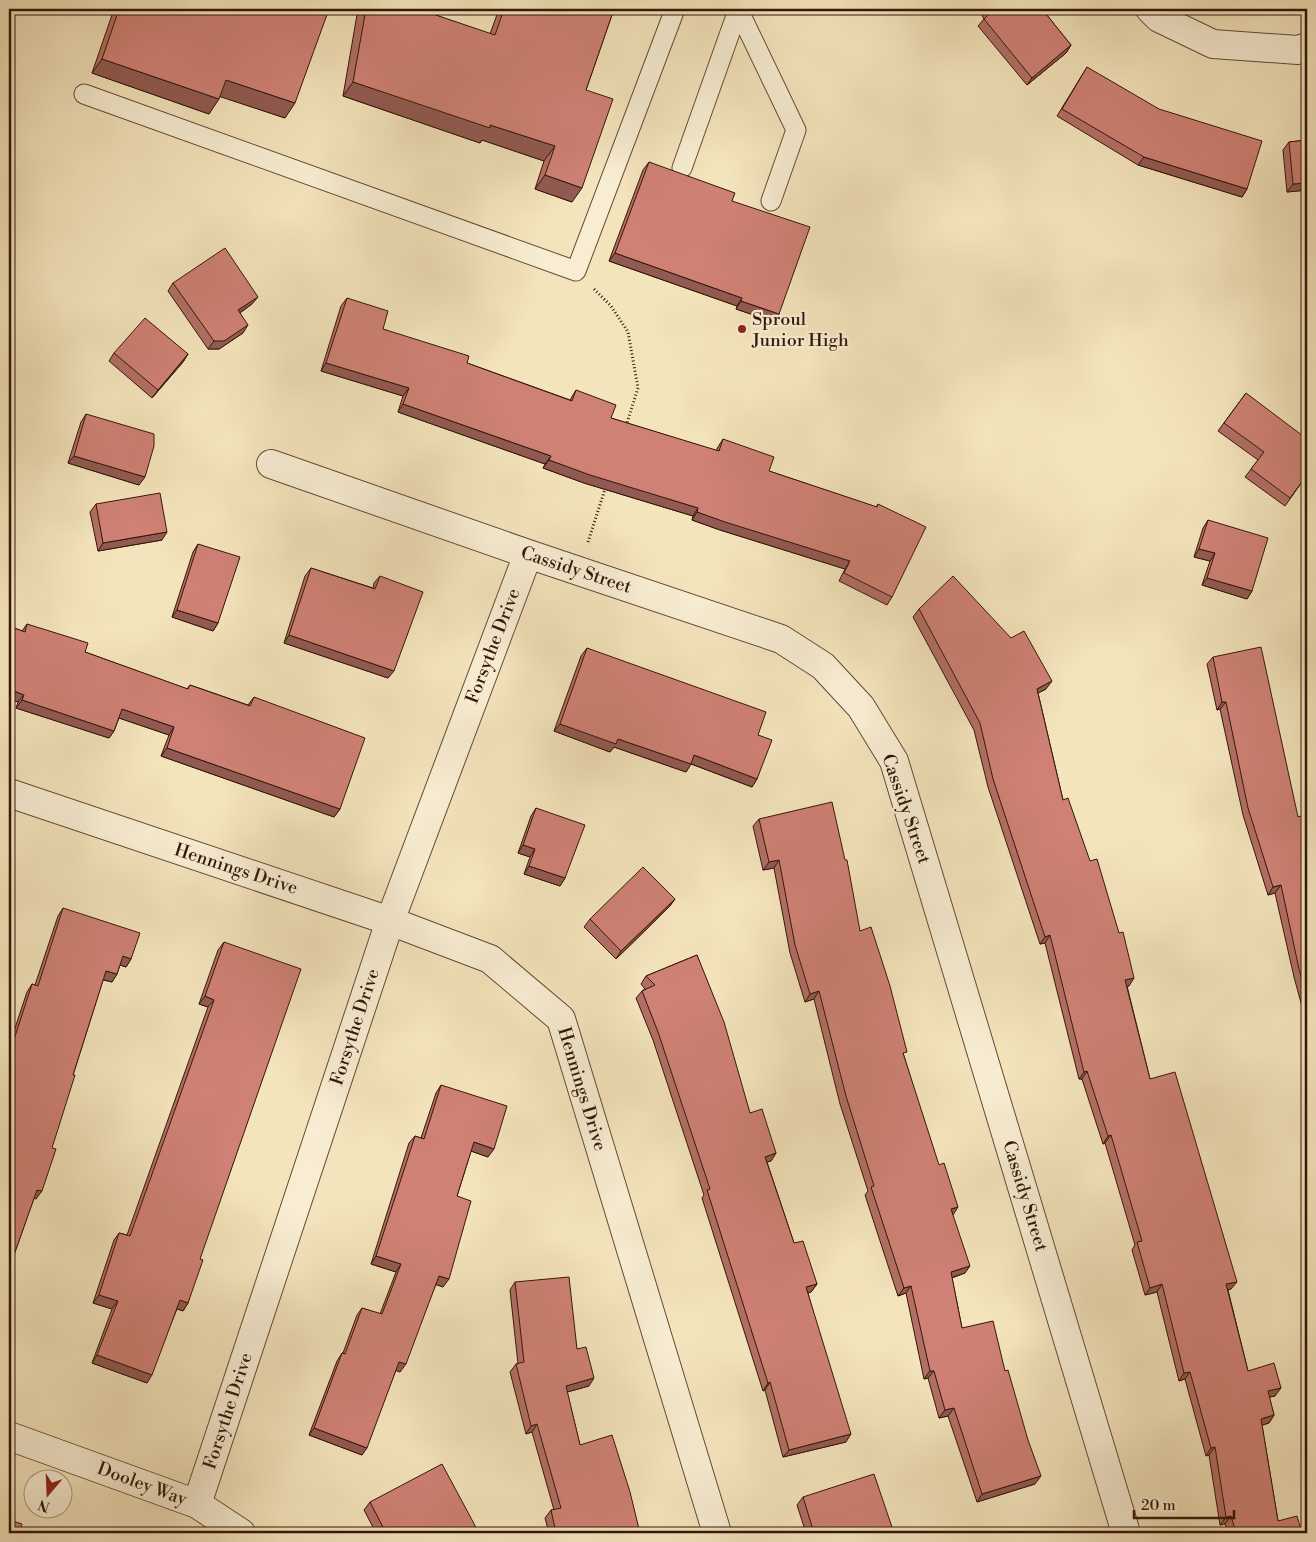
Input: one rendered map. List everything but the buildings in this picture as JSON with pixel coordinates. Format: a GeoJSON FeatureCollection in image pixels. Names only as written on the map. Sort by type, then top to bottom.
{"type":"FeatureCollection","features":[{"type":"Feature","properties":{"kind":"street"},"geometry":{"type":"LineString","coordinates":[[1150,9],[1159,18],[1213,44],[1298,50],[1307,47]]}},
{"type":"Feature","properties":{"kind":"street","name":"Cassidy Street"},"geometry":{"type":"LineString","coordinates":[[272,464],[528,554],[781,639],[823,666],[861,707],[894,761],[1126,1533]]}},
{"type":"Feature","properties":{"kind":"street","name":"Forsythe Drive"},"geometry":{"type":"LineString","coordinates":[[197,1504],[390,920],[528,554]]}},
{"type":"Feature","properties":{"kind":"street","name":"Hennings Drive"},"geometry":{"type":"LineString","coordinates":[[9,793],[390,920],[490,959],[561,1019],[717,1533]]}},
{"type":"Feature","properties":{"kind":"street","name":"Dooley Way"},"geometry":{"type":"LineString","coordinates":[[9,1436],[197,1504],[241,1533]]}},
{"type":"Feature","properties":{"kind":"lane"},"geometry":{"type":"LineString","coordinates":[[84,94],[576,271],[675,9]]}},
{"type":"Feature","properties":{"kind":"lane"},"geometry":{"type":"LineString","coordinates":[[682,168],[738,10]]}},
{"type":"Feature","properties":{"kind":"lane"},"geometry":{"type":"LineString","coordinates":[[738,10],[796,130],[771,200]]}},
{"type":"Feature","properties":{"kind":"path"},"geometry":{"type":"LineString","coordinates":[[576,271],[611,306],[628,332],[638,388],[623,434]]}},
{"type":"Feature","properties":{"kind":"path"},"geometry":{"type":"LineString","coordinates":[[579,571],[608,480]]}},
{"type":"Feature","properties":{"kind":"place","name":"Sproul Junior High"},"geometry":{"type":"Point","coordinates":[742,329]}}]}
